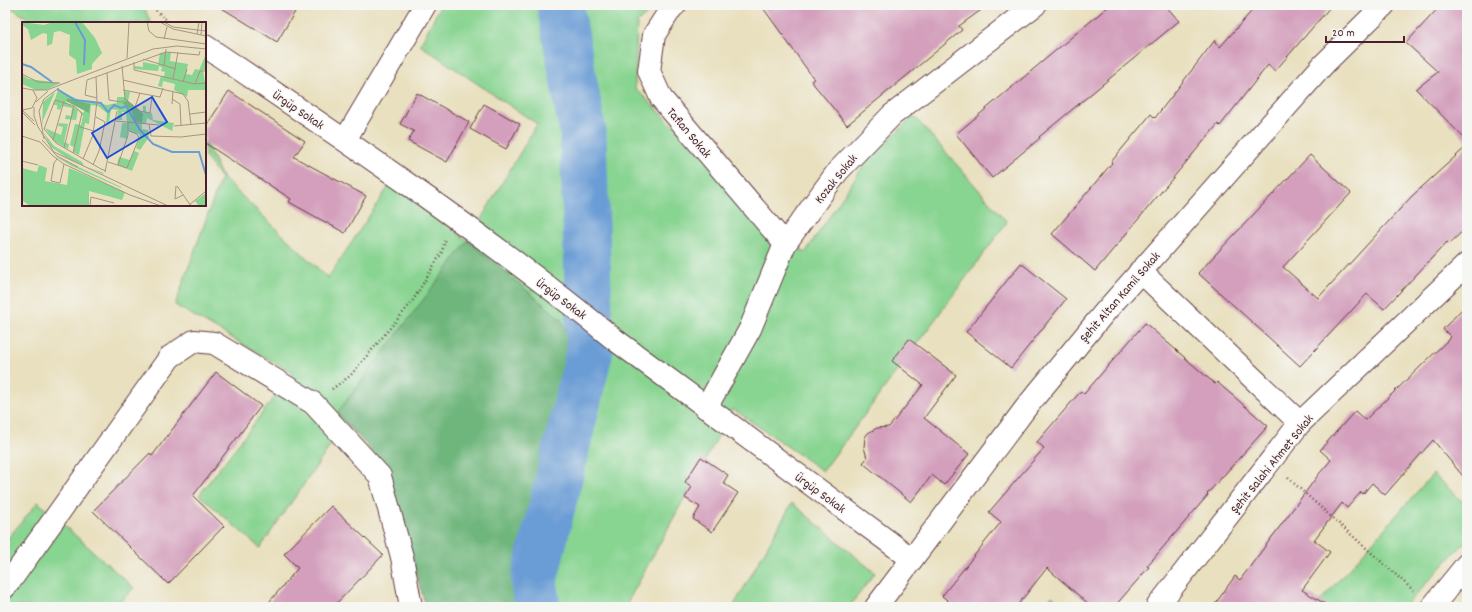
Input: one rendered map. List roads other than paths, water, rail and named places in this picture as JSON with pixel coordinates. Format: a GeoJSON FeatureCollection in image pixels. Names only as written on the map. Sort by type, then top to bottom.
{"type":"FeatureCollection","features":[{"type":"Feature","properties":{"kind":"street"},"geometry":{"type":"LineString","coordinates":[[345,140],[424,5]]}},
{"type":"Feature","properties":{"kind":"street","name":"Taflan Sokak"},"geometry":{"type":"LineString","coordinates":[[675,5],[672,7],[654,35],[649,71],[661,98],[785,244]]}},
{"type":"Feature","properties":{"kind":"street","name":"Kozak Sokak"},"geometry":{"type":"LineString","coordinates":[[706,408],[750,329],[785,244],[838,171],[892,115],[1035,5]]}},
{"type":"Feature","properties":{"kind":"street","name":"Şehit Altan Kamil Sokak"},"geometry":{"type":"LineString","coordinates":[[876,607],[1028,405],[1104,313],[1324,64],[1384,5]]}},
{"type":"Feature","properties":{"kind":"street","name":"Ürgüp Sokak"},"geometry":{"type":"LineString","coordinates":[[206,47],[345,140],[452,216],[570,303],[614,339],[706,408],[912,559]]}},
{"type":"Feature","properties":{"kind":"street","name":"Şehit Salahi Ahmet Sokak"},"geometry":{"type":"LineString","coordinates":[[1157,607],[1300,424],[1467,264]]}},
{"type":"Feature","properties":{"kind":"street"},"geometry":{"type":"LineString","coordinates":[[1140,271],[1300,424]]}},
{"type":"Feature","properties":{"kind":"street"},"geometry":{"type":"LineString","coordinates":[[5,587],[170,357],[194,341],[214,344],[313,403],[380,476],[402,558],[405,604]]}},
{"type":"Feature","properties":{"kind":"street"},"geometry":{"type":"LineString","coordinates":[[1432,607],[1467,564]]}},
{"type":"Feature","properties":{"kind":"waterway"},"geometry":{"type":"LineString","coordinates":[[537,607],[534,580],[590,350],[583,133],[560,5]]}}]}
